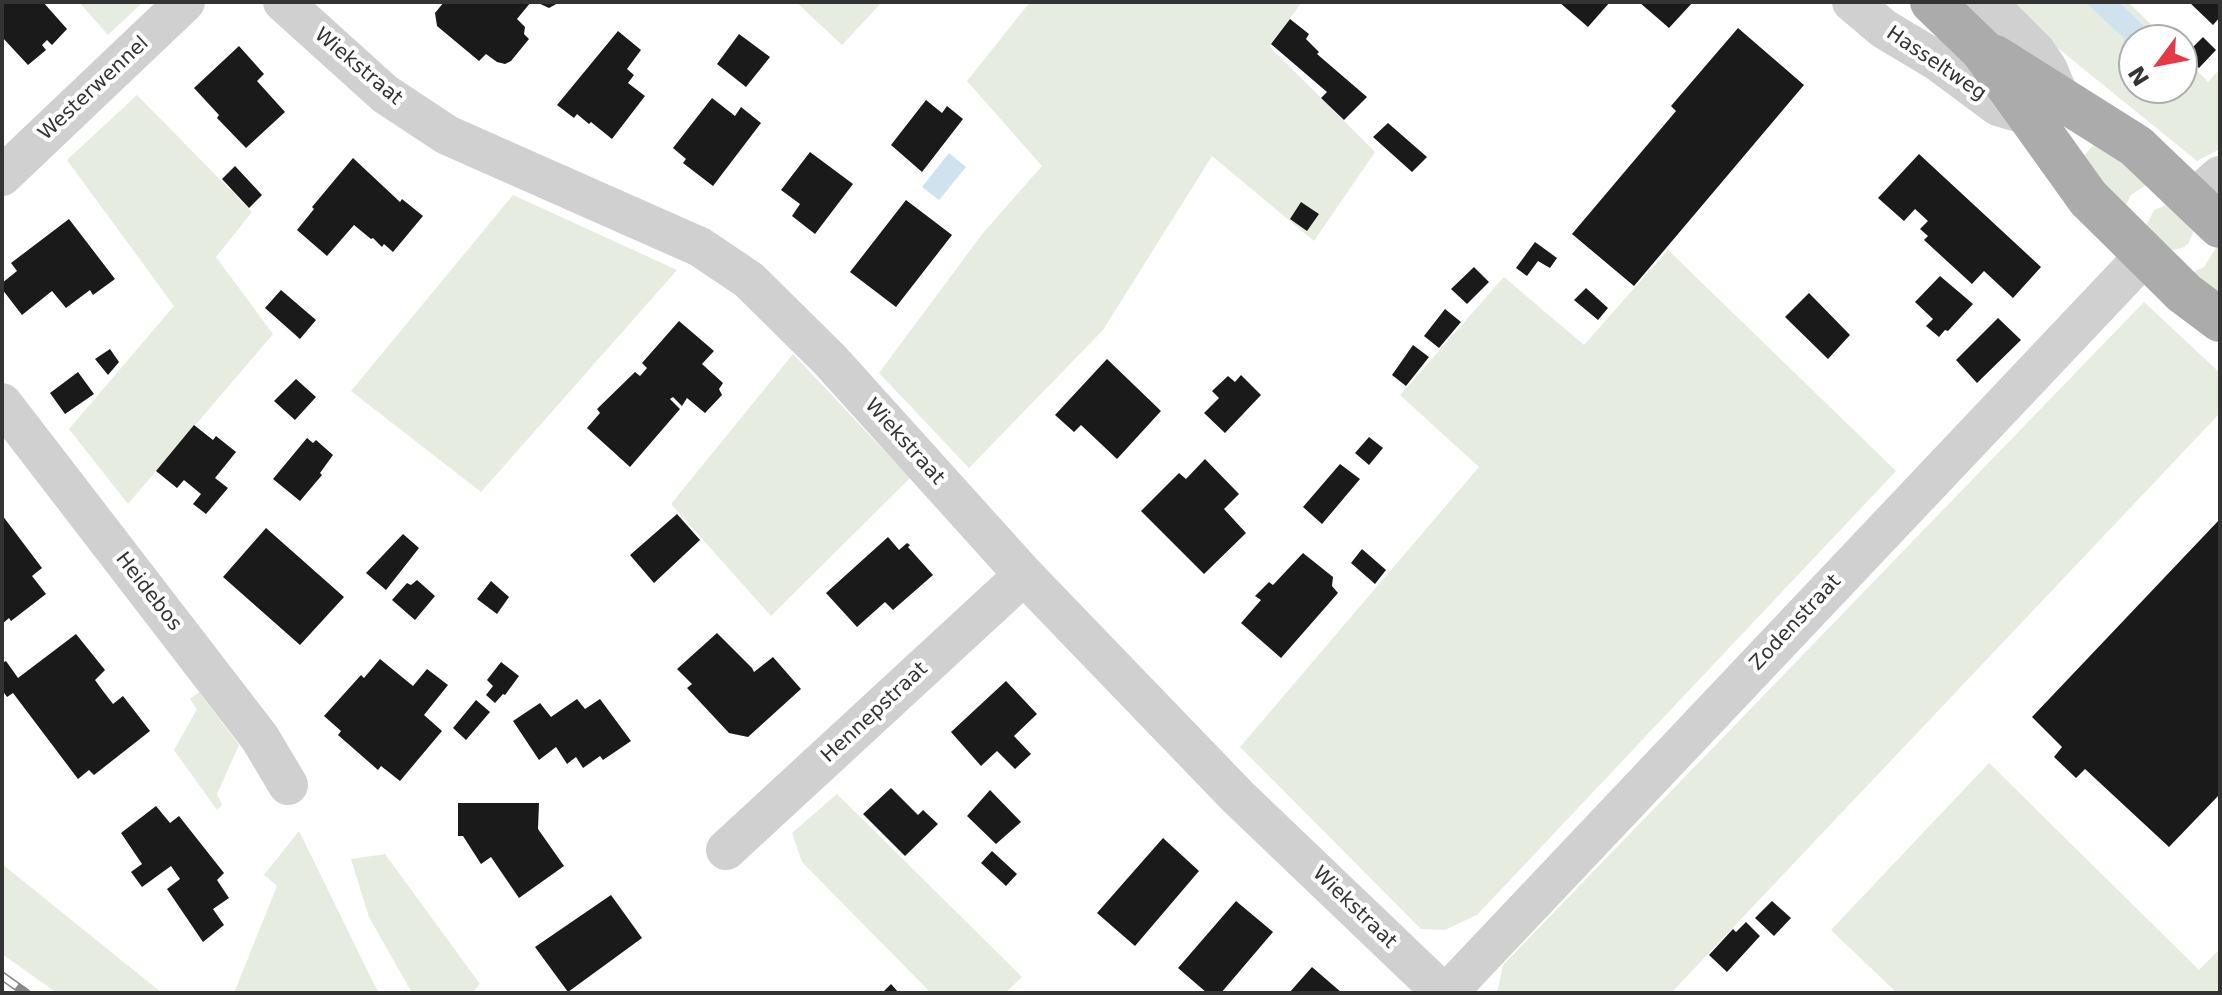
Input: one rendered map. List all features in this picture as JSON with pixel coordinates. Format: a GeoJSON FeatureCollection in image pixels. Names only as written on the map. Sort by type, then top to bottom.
{"type":"FeatureCollection","features":[{"type":"Feature","properties":{"kind":"main road","name":"Hasseltweg"},"geometry":{"type":"LineString","coordinates":[[1932,2],[2042,105],[2136,146],[2211,201]]}},
{"type":"Feature","properties":{"kind":"main road","name":"Hasseltweg"},"geometry":{"type":"LineString","coordinates":[[2042,105],[2088,198],[2184,293],[2220,320]]}},
{"type":"Feature","properties":{"kind":"main road","name":"Hasseltweg"},"geometry":{"type":"LineString","coordinates":[[2144,253],[2134,228],[2136,215],[2144,203],[2155,195],[2168,192],[2211,201]]}},
{"type":"Feature","properties":{"kind":"street","name":"Westerwennel"},"geometry":{"type":"LineString","coordinates":[[2,176],[185,2]]}},
{"type":"Feature","properties":{"kind":"street","name":"Wiekstraat"},"geometry":{"type":"LineString","coordinates":[[283,2],[385,94],[447,135],[700,247],[749,280],[830,360],[1024,575],[1238,797],[1445,993]]}},
{"type":"Feature","properties":{"kind":"street","name":"Hasseltweg"},"geometry":{"type":"LineString","coordinates":[[1852,2],[1884,29],[1936,60],[1998,106],[2042,105],[2047,68],[2036,52],[1986,2]]}},
{"type":"Feature","properties":{"kind":"street","name":"Zodenstraat"},"geometry":{"type":"LineString","coordinates":[[1445,993],[2144,253]]}},
{"type":"Feature","properties":{"kind":"street","name":"Heidebos"},"geometry":{"type":"LineString","coordinates":[[2,403],[260,738],[288,785]]}},
{"type":"Feature","properties":{"kind":"street","name":"Hennepstraat"},"geometry":{"type":"LineString","coordinates":[[726,850],[1024,575]]}},
{"type":"Feature","properties":{"kind":"shaded area"},"geometry":{"type":"Polygon","coordinates":[[[79,2],[143,2],[108,35],[79,2]]]}},
{"type":"Feature","properties":{"kind":"shaded area"},"geometry":{"type":"Polygon","coordinates":[[[796,2],[882,2],[842,45],[796,2]]]}},
{"type":"Feature","properties":{"kind":"shaded area"},"geometry":{"type":"Polygon","coordinates":[[[1030,2],[1302,2],[1269,46],[1375,152],[1314,241],[1212,156],[1103,330],[969,468],[879,373],[983,233],[1042,166],[967,81],[1030,2]]]}},
{"type":"Feature","properties":{"kind":"shaded area"},"geometry":{"type":"Polygon","coordinates":[[[2006,2],[2085,2],[2118,33],[2118,97],[2006,2]]]}},
{"type":"Feature","properties":{"kind":"shaded area"},"geometry":{"type":"Polygon","coordinates":[[[2119,2],[2128,2],[2151,24],[2142,24],[2119,2]]]}},
{"type":"Feature","properties":{"kind":"shaded area"},"geometry":{"type":"Polygon","coordinates":[[[2220,69],[2220,149],[2197,161],[2127,104],[2198,104],[2198,72],[2208,82],[2220,69]]]}},
{"type":"Feature","properties":{"kind":"shaded area"},"geometry":{"type":"Polygon","coordinates":[[[137,95],[252,212],[216,257],[273,334],[128,504],[69,429],[174,306],[67,160],[137,95]]]}},
{"type":"Feature","properties":{"kind":"shaded area"},"geometry":{"type":"Polygon","coordinates":[[[2102,136],[2152,181],[2131,195],[2123,211],[2075,165],[2102,136]]]}},
{"type":"Feature","properties":{"kind":"shaded area"},"geometry":{"type":"Polygon","coordinates":[[[513,195],[677,270],[481,492],[351,391],[513,195]]]}},
{"type":"Feature","properties":{"kind":"shaded area"},"geometry":{"type":"Polygon","coordinates":[[[2168,204],[2194,230],[2188,244],[2168,251],[2147,233],[2147,224],[2154,210],[2168,204]]]}},
{"type":"Feature","properties":{"kind":"shaded area"},"geometry":{"type":"Polygon","coordinates":[[[2218,245],[2220,307],[2190,274],[2204,267],[2218,245]]]}},
{"type":"Feature","properties":{"kind":"shaded area"},"geometry":{"type":"Polygon","coordinates":[[[1668,250],[1896,471],[1477,915],[1445,930],[1421,929],[1240,747],[1479,467],[1400,395],[1504,277],[1584,345],[1668,250]]]}},
{"type":"Feature","properties":{"kind":"shaded area"},"geometry":{"type":"Polygon","coordinates":[[[2144,302],[2220,373],[2220,413],[1671,993],[1497,993],[1503,965],[2144,302]]]}},
{"type":"Feature","properties":{"kind":"shaded area"},"geometry":{"type":"Polygon","coordinates":[[[793,354],[910,478],[771,616],[671,504],[793,354]]]}},
{"type":"Feature","properties":{"kind":"shaded area"},"geometry":{"type":"Polygon","coordinates":[[[199,692],[239,745],[217,794],[222,805],[217,810],[174,750],[197,709],[190,699],[199,692]]]}},
{"type":"Feature","properties":{"kind":"shaded area"},"geometry":{"type":"Polygon","coordinates":[[[1989,763],[2199,970],[2220,949],[2220,993],[1897,993],[1831,930],[1989,763]]]}},
{"type":"Feature","properties":{"kind":"shaded area"},"geometry":{"type":"Polygon","coordinates":[[[837,794],[1022,977],[1005,993],[931,993],[802,862],[792,833],[837,794]]]}},
{"type":"Feature","properties":{"kind":"shaded area"},"geometry":{"type":"Polygon","coordinates":[[[299,831],[379,993],[234,993],[277,886],[264,875],[299,831]]]}},
{"type":"Feature","properties":{"kind":"shaded area"},"geometry":{"type":"Polygon","coordinates":[[[385,854],[480,984],[472,993],[412,993],[369,917],[351,859],[385,854]]]}},
{"type":"Feature","properties":{"kind":"shaded area"},"geometry":{"type":"Polygon","coordinates":[[[2,864],[162,993],[57,993],[2,954],[2,864]]]}},
{"type":"Feature","properties":{"kind":"water"},"geometry":{"type":"Polygon","coordinates":[[[2085,2],[2119,2],[2142,24],[2118,24],[2118,33],[2085,2]]]}},
{"type":"Feature","properties":{"kind":"water"},"geometry":{"type":"Polygon","coordinates":[[[949,153],[966,167],[939,200],[922,187],[949,153]]]}},
{"type":"Feature","properties":{"kind":"building"},"geometry":{"type":"Polygon","coordinates":[[[2,2],[43,2],[67,29],[52,45],[47,40],[42,45],[46,50],[28,65],[2,37],[2,2]]]}},
{"type":"Feature","properties":{"kind":"building"},"geometry":{"type":"Polygon","coordinates":[[[444,2],[531,2],[517,19],[525,27],[524,34],[529,39],[505,64],[486,54],[479,61],[437,26],[435,13],[444,2]]]}},
{"type":"Feature","properties":{"kind":"building"},"geometry":{"type":"Polygon","coordinates":[[[536,2],[560,2],[549,8],[536,2]]]}},
{"type":"Feature","properties":{"kind":"building"},"geometry":{"type":"Polygon","coordinates":[[[1559,2],[1610,2],[1588,27],[1559,2]]]}},
{"type":"Feature","properties":{"kind":"building"},"geometry":{"type":"Polygon","coordinates":[[[1639,2],[1693,2],[1669,28],[1639,2]]]}},
{"type":"Feature","properties":{"kind":"building"},"geometry":{"type":"Polygon","coordinates":[[[2189,2],[2220,2],[2220,17],[2213,25],[2189,2]]]}},
{"type":"Feature","properties":{"kind":"building"},"geometry":{"type":"Polygon","coordinates":[[[1290,19],[1309,34],[1306,39],[1319,52],[1317,54],[1367,97],[1344,120],[1321,98],[1327,92],[1271,44],[1290,19]]]}},
{"type":"Feature","properties":{"kind":"building"},"geometry":{"type":"Polygon","coordinates":[[[1738,28],[1804,85],[1634,286],[1572,234],[1676,111],[1671,106],[1738,28]]]}},
{"type":"Feature","properties":{"kind":"building"},"geometry":{"type":"Polygon","coordinates":[[[618,31],[641,50],[627,69],[634,75],[628,83],[645,96],[612,139],[591,122],[589,124],[577,114],[574,118],[557,105],[618,31]]]}},
{"type":"Feature","properties":{"kind":"building"},"geometry":{"type":"Polygon","coordinates":[[[739,34],[770,57],[746,87],[717,64],[739,34]]]}},
{"type":"Feature","properties":{"kind":"building"},"geometry":{"type":"Polygon","coordinates":[[[2203,37],[2216,50],[2199,68],[2198,67],[2198,42],[2203,37]]]}},
{"type":"Feature","properties":{"kind":"building"},"geometry":{"type":"Polygon","coordinates":[[[239,46],[264,74],[257,81],[285,112],[246,148],[194,88],[239,46]]]}},
{"type":"Feature","properties":{"kind":"building"},"geometry":{"type":"Polygon","coordinates":[[[712,98],[735,116],[741,107],[761,123],[713,186],[683,163],[686,159],[673,148],[712,98]]]}},
{"type":"Feature","properties":{"kind":"building"},"geometry":{"type":"Polygon","coordinates":[[[926,100],[942,113],[947,106],[963,119],[922,172],[891,145],[926,100]]]}},
{"type":"Feature","properties":{"kind":"building"},"geometry":{"type":"Polygon","coordinates":[[[1388,123],[1427,157],[1412,172],[1373,137],[1388,123]]]}},
{"type":"Feature","properties":{"kind":"building"},"geometry":{"type":"Polygon","coordinates":[[[810,152],[853,184],[815,234],[792,216],[800,204],[781,190],[810,152]]]}},
{"type":"Feature","properties":{"kind":"building"},"geometry":{"type":"Polygon","coordinates":[[[1919,154],[2041,267],[2013,298],[1984,271],[1972,284],[1924,240],[1928,236],[1920,229],[1928,221],[1915,209],[1904,221],[1878,198],[1919,154]]]}},
{"type":"Feature","properties":{"kind":"building"},"geometry":{"type":"Polygon","coordinates":[[[353,158],[400,202],[402,199],[423,216],[393,252],[354,225],[327,256],[297,230],[353,158]]]}},
{"type":"Feature","properties":{"kind":"building"},"geometry":{"type":"Polygon","coordinates":[[[235,166],[262,195],[249,208],[222,179],[235,166]]]}},
{"type":"Feature","properties":{"kind":"building"},"geometry":{"type":"Polygon","coordinates":[[[906,200],[952,235],[896,307],[850,272],[906,200]]]}},
{"type":"Feature","properties":{"kind":"building"},"geometry":{"type":"Polygon","coordinates":[[[1301,202],[1319,214],[1307,231],[1290,219],[1301,202]]]}},
{"type":"Feature","properties":{"kind":"building"},"geometry":{"type":"Polygon","coordinates":[[[69,219],[115,279],[93,295],[90,290],[66,308],[52,291],[22,315],[2,289],[2,283],[17,271],[11,263],[69,219]]]}},
{"type":"Feature","properties":{"kind":"building"},"geometry":{"type":"Polygon","coordinates":[[[1535,242],[1557,258],[1550,268],[1538,261],[1527,276],[1516,268],[1535,242]]]}},
{"type":"Feature","properties":{"kind":"building"},"geometry":{"type":"Polygon","coordinates":[[[1474,267],[1489,282],[1467,304],[1451,289],[1474,267]]]}},
{"type":"Feature","properties":{"kind":"building"},"geometry":{"type":"Polygon","coordinates":[[[1940,276],[1973,304],[1939,337],[1926,326],[1933,319],[1915,302],[1940,276]]]}},
{"type":"Feature","properties":{"kind":"building"},"geometry":{"type":"Polygon","coordinates":[[[1586,288],[1608,308],[1598,320],[1574,300],[1586,288]]]}},
{"type":"Feature","properties":{"kind":"building"},"geometry":{"type":"Polygon","coordinates":[[[281,290],[316,320],[300,339],[265,308],[281,290]]]}},
{"type":"Feature","properties":{"kind":"building"},"geometry":{"type":"Polygon","coordinates":[[[1809,293],[1850,335],[1828,359],[1785,317],[1809,293]]]}},
{"type":"Feature","properties":{"kind":"building"},"geometry":{"type":"Polygon","coordinates":[[[1445,309],[1461,322],[1439,348],[1424,336],[1445,309]]]}},
{"type":"Feature","properties":{"kind":"building"},"geometry":{"type":"Polygon","coordinates":[[[1998,318],[2021,340],[1977,383],[1956,360],[1998,318]]]}},
{"type":"Feature","properties":{"kind":"building"},"geometry":{"type":"Polygon","coordinates":[[[679,321],[714,351],[702,364],[723,383],[719,389],[722,395],[705,413],[687,398],[682,406],[673,397],[670,399],[680,409],[630,467],[587,428],[600,413],[597,409],[635,372],[640,376],[647,368],[642,363],[679,321]]]}},
{"type":"Feature","properties":{"kind":"building"},"geometry":{"type":"Polygon","coordinates":[[[1413,345],[1429,357],[1406,386],[1392,375],[1413,345]]]}},
{"type":"Feature","properties":{"kind":"building"},"geometry":{"type":"Polygon","coordinates":[[[110,349],[119,362],[108,375],[95,359],[110,349]]]}},
{"type":"Feature","properties":{"kind":"building"},"geometry":{"type":"Polygon","coordinates":[[[1107,359],[1161,411],[1117,459],[1081,425],[1074,432],[1055,415],[1107,359]]]}},
{"type":"Feature","properties":{"kind":"building"},"geometry":{"type":"Polygon","coordinates":[[[78,372],[94,394],[65,414],[50,393],[78,372]]]}},
{"type":"Feature","properties":{"kind":"building"},"geometry":{"type":"Polygon","coordinates":[[[1241,375],[1261,395],[1225,433],[1204,413],[1219,398],[1212,391],[1228,376],[1235,382],[1241,375]]]}},
{"type":"Feature","properties":{"kind":"building"},"geometry":{"type":"Polygon","coordinates":[[[296,379],[316,397],[295,420],[274,401],[296,379]]]}},
{"type":"Feature","properties":{"kind":"building"},"geometry":{"type":"Polygon","coordinates":[[[194,425],[213,440],[216,436],[236,452],[215,478],[228,488],[206,514],[193,504],[201,494],[184,480],[177,488],[156,471],[194,425]]]}},
{"type":"Feature","properties":{"kind":"building"},"geometry":{"type":"Polygon","coordinates":[[[1369,437],[1383,448],[1369,465],[1355,453],[1369,437]]]}},
{"type":"Feature","properties":{"kind":"building"},"geometry":{"type":"Polygon","coordinates":[[[307,438],[313,443],[316,440],[333,455],[320,473],[322,475],[300,501],[273,479],[307,438]]]}},
{"type":"Feature","properties":{"kind":"building"},"geometry":{"type":"Polygon","coordinates":[[[1205,459],[1239,494],[1224,509],[1246,533],[1204,574],[1141,511],[1179,473],[1186,479],[1205,459]]]}},
{"type":"Feature","properties":{"kind":"building"},"geometry":{"type":"Polygon","coordinates":[[[1340,464],[1360,479],[1322,524],[1303,507],[1340,464]]]}},
{"type":"Feature","properties":{"kind":"building"},"geometry":{"type":"Polygon","coordinates":[[[677,514],[700,540],[654,583],[630,555],[677,514]]]}},
{"type":"Feature","properties":{"kind":"building"},"geometry":{"type":"Polygon","coordinates":[[[2,515],[42,568],[32,576],[46,594],[11,621],[9,618],[2,624],[2,515]]]}},
{"type":"Feature","properties":{"kind":"building"},"geometry":{"type":"Polygon","coordinates":[[[2220,519],[2220,794],[2169,847],[2085,769],[2076,778],[2054,757],[2062,747],[2032,717],[2220,519]]]}},
{"type":"Feature","properties":{"kind":"building"},"geometry":{"type":"Polygon","coordinates":[[[266,528],[344,597],[300,645],[223,577],[266,528]]]}},
{"type":"Feature","properties":{"kind":"building"},"geometry":{"type":"Polygon","coordinates":[[[403,534],[419,548],[386,590],[366,573],[403,534]]]}},
{"type":"Feature","properties":{"kind":"building"},"geometry":{"type":"Polygon","coordinates":[[[888,537],[899,550],[907,543],[910,545],[908,547],[933,575],[893,610],[885,602],[857,627],[826,593],[888,537]]]}},
{"type":"Feature","properties":{"kind":"building"},"geometry":{"type":"Polygon","coordinates":[[[1362,549],[1386,570],[1375,584],[1351,563],[1362,549]]]}},
{"type":"Feature","properties":{"kind":"building"},"geometry":{"type":"Polygon","coordinates":[[[1303,553],[1333,577],[1332,586],[1338,593],[1281,658],[1241,623],[1261,600],[1255,596],[1269,582],[1273,585],[1303,553]]]}},
{"type":"Feature","properties":{"kind":"building"},"geometry":{"type":"Polygon","coordinates":[[[417,580],[435,596],[415,620],[392,600],[407,583],[411,585],[417,580]]]}},
{"type":"Feature","properties":{"kind":"building"},"geometry":{"type":"Polygon","coordinates":[[[491,581],[509,597],[497,614],[477,599],[491,581]]]}},
{"type":"Feature","properties":{"kind":"building"},"geometry":{"type":"Polygon","coordinates":[[[717,633],[754,672],[773,657],[801,689],[748,737],[729,733],[687,688],[692,684],[677,669],[717,633]]]}},
{"type":"Feature","properties":{"kind":"building"},"geometry":{"type":"Polygon","coordinates":[[[76,634],[105,670],[95,680],[103,691],[113,704],[123,696],[150,731],[94,775],[89,770],[78,779],[13,693],[7,697],[2,690],[2,663],[6,661],[18,678],[76,634]]]}},
{"type":"Feature","properties":{"kind":"building"},"geometry":{"type":"Polygon","coordinates":[[[380,659],[413,686],[427,669],[448,685],[424,715],[442,731],[400,781],[381,766],[378,770],[338,735],[341,731],[324,716],[380,659]]]}},
{"type":"Feature","properties":{"kind":"building"},"geometry":{"type":"Polygon","coordinates":[[[501,662],[519,676],[495,703],[486,695],[493,686],[487,680],[501,662]]]}},
{"type":"Feature","properties":{"kind":"building"},"geometry":{"type":"Polygon","coordinates":[[[1006,681],[1037,714],[1014,736],[1031,754],[1015,769],[997,751],[981,766],[951,732],[1006,681]]]}},
{"type":"Feature","properties":{"kind":"building"},"geometry":{"type":"Polygon","coordinates":[[[577,699],[585,709],[600,699],[631,741],[603,760],[600,756],[583,768],[576,757],[567,764],[556,747],[539,760],[513,721],[540,703],[551,717],[577,699]]]}},
{"type":"Feature","properties":{"kind":"building"},"geometry":{"type":"Polygon","coordinates":[[[476,700],[490,712],[466,740],[453,728],[476,700]]]}},
{"type":"Feature","properties":{"kind":"building"},"geometry":{"type":"Polygon","coordinates":[[[891,788],[918,815],[923,810],[938,824],[905,856],[863,814],[891,788]]]}},
{"type":"Feature","properties":{"kind":"building"},"geometry":{"type":"Polygon","coordinates":[[[990,790],[1021,822],[996,844],[967,816],[990,790]]]}},
{"type":"Feature","properties":{"kind":"building"},"geometry":{"type":"Polygon","coordinates":[[[458,803],[539,803],[538,829],[564,866],[519,898],[491,857],[481,864],[463,836],[458,836],[458,803]]]}},
{"type":"Feature","properties":{"kind":"building"},"geometry":{"type":"Polygon","coordinates":[[[156,806],[170,823],[179,816],[224,873],[217,880],[229,898],[213,909],[224,925],[203,942],[167,889],[180,879],[171,866],[142,887],[131,872],[142,864],[121,833],[156,806]]]}},
{"type":"Feature","properties":{"kind":"building"},"geometry":{"type":"Polygon","coordinates":[[[1163,838],[1199,871],[1135,946],[1097,913],[1163,838]]]}},
{"type":"Feature","properties":{"kind":"building"},"geometry":{"type":"Polygon","coordinates":[[[992,851],[1017,874],[1006,886],[981,863],[992,851]]]}},
{"type":"Feature","properties":{"kind":"building"},"geometry":{"type":"Polygon","coordinates":[[[611,895],[642,938],[568,992],[535,947],[611,895]]]}},
{"type":"Feature","properties":{"kind":"building"},"geometry":{"type":"Polygon","coordinates":[[[1236,901],[1273,932],[1221,993],[1207,993],[1178,968],[1236,901]]]}},
{"type":"Feature","properties":{"kind":"building"},"geometry":{"type":"Polygon","coordinates":[[[1772,901],[1791,918],[1774,936],[1755,918],[1772,901]]]}},
{"type":"Feature","properties":{"kind":"building"},"geometry":{"type":"Polygon","coordinates":[[[1746,922],[1760,936],[1727,972],[1709,955],[1733,929],[1736,932],[1746,922]]]}},
{"type":"Feature","properties":{"kind":"building"},"geometry":{"type":"Polygon","coordinates":[[[1312,967],[1342,993],[1289,993],[1312,967]]]}},
{"type":"Feature","properties":{"kind":"building"},"geometry":{"type":"Polygon","coordinates":[[[891,984],[899,993],[882,993],[891,984]]]}},
{"type":"Feature","properties":{"kind":"railway"},"geometry":{"type":"LineString","coordinates":[[2,976],[26,993]]}}]}
